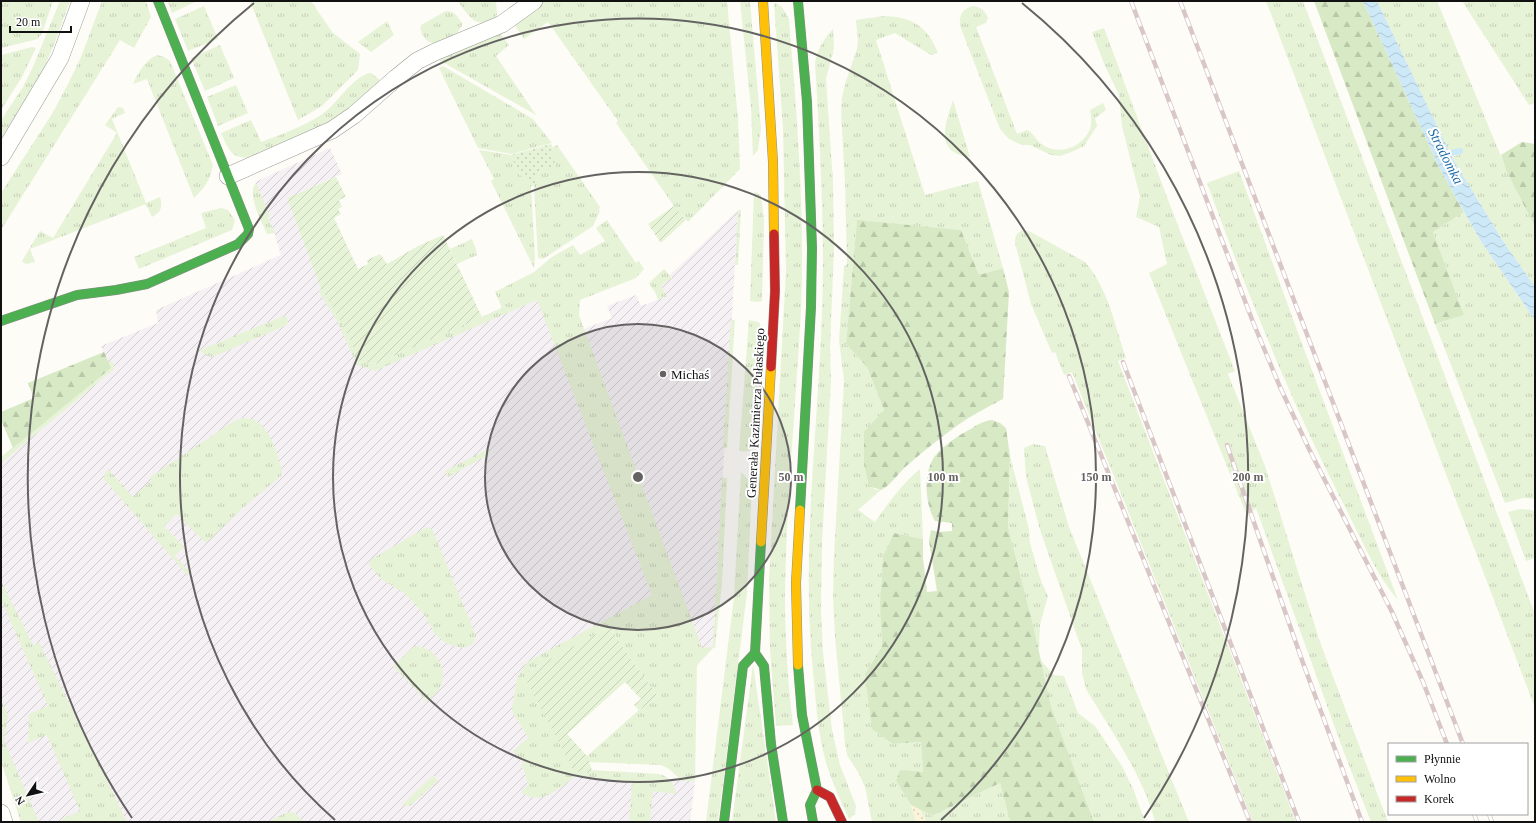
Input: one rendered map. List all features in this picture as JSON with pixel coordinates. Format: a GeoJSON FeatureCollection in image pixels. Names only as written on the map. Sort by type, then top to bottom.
{"type":"FeatureCollection","features":[{"type":"Feature","properties":{"kind":"main road"},"geometry":{"type":"LineString","coordinates":[[1,321],[77,295],[147,284],[238,244],[248,234],[249,228],[158,1]]}},
{"type":"Feature","properties":{"kind":"main road","name":"Generała Kazimierza Pułaskiego"},"geometry":{"type":"LineString","coordinates":[[755,653],[775,291],[773,162],[763,1]]}},
{"type":"Feature","properties":{"kind":"main road"},"geometry":{"type":"LineString","coordinates":[[798,1],[805,72],[809,140],[812,270],[806,422],[796,583],[802,714],[817,790],[810,805],[813,822]]}},
{"type":"Feature","properties":{"kind":"main road"},"geometry":{"type":"LineString","coordinates":[[724,822],[743,666],[755,653],[764,666],[771,744],[783,822]]}},
{"type":"Feature","properties":{"kind":"main road"},"geometry":{"type":"LineString","coordinates":[[817,790],[830,797],[842,822]]}},
{"type":"Feature","properties":{"kind":"street"},"geometry":{"type":"LineString","coordinates":[[1,158],[60,58],[81,1]]}},
{"type":"Feature","properties":{"kind":"street"},"geometry":{"type":"LineString","coordinates":[[228,176],[332,130],[354,114],[417,61],[502,24],[534,1]]}},
{"type":"Feature","properties":{"kind":"street"},"geometry":{"type":"LineString","coordinates":[[1,813],[4,822]]}},
{"type":"Feature","properties":{"kind":"shaded area"},"geometry":{"type":"Polygon","coordinates":[[[330,148],[342,174],[287,198],[321,289],[375,364],[549,287],[584,329],[612,318],[607,306],[636,295],[641,306],[667,296],[661,286],[672,278],[670,275],[738,210],[713,648],[697,665],[609,627],[529,671],[525,678],[593,773],[647,779],[695,781],[690,822],[21,822],[1,761],[1,457],[110,368],[101,346],[158,323],[156,310],[281,255],[268,217],[270,216],[255,182],[330,148]]]}},
{"type":"Feature","properties":{"kind":"green space"},"geometry":{"type":"Polygon","coordinates":[[[1,1],[53,1],[42,33],[38,39],[1,48],[1,1]]]}},
{"type":"Feature","properties":{"kind":"green space"},"geometry":{"type":"Polygon","coordinates":[[[60,1],[70,1],[43,71],[1,139],[1,120],[23,87],[32,69],[60,1]]]}},
{"type":"Feature","properties":{"kind":"green space"},"geometry":{"type":"Polygon","coordinates":[[[102,1],[146,1],[151,17],[134,48],[120,40],[1,230],[1,193],[52,114],[67,86],[81,57],[102,1]]]}},
{"type":"Feature","properties":{"kind":"green space"},"geometry":{"type":"Polygon","coordinates":[[[167,1],[197,1],[172,13],[167,1]]]}},
{"type":"Feature","properties":{"kind":"green space"},"geometry":{"type":"Polygon","coordinates":[[[250,1],[311,1],[332,32],[360,54],[358,70],[322,106],[298,120],[250,1]]]}},
{"type":"Feature","properties":{"kind":"green space"},"geometry":{"type":"Polygon","coordinates":[[[458,1],[496,1],[497,15],[484,23],[479,22],[470,17],[458,1]]]}},
{"type":"Feature","properties":{"kind":"green space"},"geometry":{"type":"Polygon","coordinates":[[[543,1],[727,1],[738,119],[740,169],[688,222],[674,206],[616,123],[618,121],[548,22],[524,39],[514,24],[519,18],[543,1]]]}},
{"type":"Feature","properties":{"kind":"green space"},"geometry":{"type":"Polygon","coordinates":[[[740,1],[750,1],[761,129],[758,150],[753,156],[751,108],[740,1]]]}},
{"type":"Feature","properties":{"kind":"green space"},"geometry":{"type":"Polygon","coordinates":[[[1266,1],[1303,1],[1535,614],[1535,708],[1266,1]]]}},
{"type":"Feature","properties":{"kind":"green space"},"geometry":{"type":"Polygon","coordinates":[[[1314,1],[1363,1],[1440,169],[1464,212],[1433,232],[1464,315],[1435,324],[1314,1]]]}},
{"type":"Feature","properties":{"kind":"green space"},"geometry":{"type":"Polygon","coordinates":[[[1377,1],[1437,1],[1507,171],[1535,227],[1535,287],[1503,241],[1453,159],[1452,157],[1461,154],[1459,149],[1449,151],[1377,1]]]}},
{"type":"Feature","properties":{"kind":"green space"},"geometry":{"type":"Polygon","coordinates":[[[1462,1],[1535,1],[1535,103],[1529,105],[1462,1]]]}},
{"type":"Feature","properties":{"kind":"green space"},"geometry":{"type":"Polygon","coordinates":[[[774,3],[782,7],[789,19],[797,128],[802,237],[801,310],[789,489],[785,597],[787,661],[793,725],[776,726],[770,649],[769,578],[786,271],[783,129],[774,3]]]}},
{"type":"Feature","properties":{"kind":"green space"},"geometry":{"type":"Polygon","coordinates":[[[204,6],[218,39],[188,51],[175,19],[204,6]]]}},
{"type":"Feature","properties":{"kind":"green space"},"geometry":{"type":"Polygon","coordinates":[[[973,6],[982,9],[988,18],[986,23],[976,27],[1017,134],[1027,130],[1043,145],[1050,148],[1063,150],[1070,148],[1077,145],[1087,135],[1090,129],[1091,121],[1090,110],[1103,103],[1106,110],[1095,118],[1097,126],[1084,146],[1060,156],[1051,155],[1030,145],[1022,145],[1009,139],[1000,129],[960,26],[962,13],[966,9],[973,6]]]}},
{"type":"Feature","properties":{"kind":"green space"},"geometry":{"type":"Polygon","coordinates":[[[446,11],[456,14],[462,23],[462,26],[458,32],[445,40],[436,43],[427,41],[421,33],[421,25],[446,11]]]}},
{"type":"Feature","properties":{"kind":"green space"},"geometry":{"type":"Polygon","coordinates":[[[884,16],[911,21],[918,25],[929,36],[938,53],[931,55],[895,33],[876,40],[925,195],[978,181],[1003,268],[979,275],[961,230],[857,221],[846,344],[867,367],[884,410],[874,489],[881,490],[858,510],[875,522],[901,488],[920,469],[923,539],[894,533],[883,556],[880,603],[882,646],[865,674],[893,744],[921,742],[923,772],[896,781],[911,805],[916,822],[872,822],[865,787],[847,755],[835,637],[833,597],[844,381],[839,340],[844,267],[847,264],[845,182],[841,112],[842,97],[857,49],[858,41],[856,20],[884,16]]]}},
{"type":"Feature","properties":{"kind":"green space"},"geometry":{"type":"Polygon","coordinates":[[[387,21],[394,35],[371,52],[358,42],[387,21]]]}},
{"type":"Feature","properties":{"kind":"green space"},"geometry":{"type":"Polygon","coordinates":[[[1104,28],[1168,200],[1235,371],[1228,374],[1265,466],[1320,642],[1388,822],[1371,822],[1343,750],[1256,508],[1247,516],[1149,273],[1167,264],[1159,227],[1136,217],[1140,197],[1122,126],[1119,95],[1105,66],[1092,32],[1104,28]]]}},
{"type":"Feature","properties":{"kind":"green space"},"geometry":{"type":"Polygon","coordinates":[[[833,29],[834,48],[826,79],[833,182],[834,248],[830,348],[831,381],[822,543],[821,610],[823,652],[832,730],[840,765],[856,806],[855,814],[849,819],[827,766],[819,731],[810,626],[809,581],[823,281],[822,188],[815,63],[821,44],[833,29]]]}},
{"type":"Feature","properties":{"kind":"green space"},"geometry":{"type":"Polygon","coordinates":[[[496,33],[501,34],[509,45],[496,56],[536,115],[439,60],[496,33]]]}},
{"type":"Feature","properties":{"kind":"green space"},"geometry":{"type":"Polygon","coordinates":[[[220,45],[234,78],[205,91],[191,58],[220,45]]]}},
{"type":"Feature","properties":{"kind":"green space"},"geometry":{"type":"Polygon","coordinates":[[[32,47],[36,48],[22,77],[1,110],[1,55],[32,47]]]}},
{"type":"Feature","properties":{"kind":"green space"},"geometry":{"type":"Polygon","coordinates":[[[157,55],[170,61],[213,165],[206,183],[194,198],[147,79],[133,84],[145,63],[157,55]]]}},
{"type":"Feature","properties":{"kind":"green space"},"geometry":{"type":"Polygon","coordinates":[[[443,66],[533,119],[552,143],[512,154],[478,148],[439,68],[443,66]]]}},
{"type":"Feature","properties":{"kind":"green space"},"geometry":{"type":"Polygon","coordinates":[[[371,73],[380,80],[344,113],[327,123],[252,157],[245,158],[235,155],[229,148],[221,133],[251,120],[261,142],[285,133],[318,117],[330,108],[359,78],[371,73]]]}},
{"type":"Feature","properties":{"kind":"green space"},"geometry":{"type":"Polygon","coordinates":[[[236,85],[248,113],[218,126],[207,97],[236,85]]]}},
{"type":"Feature","properties":{"kind":"green space"},"geometry":{"type":"Polygon","coordinates":[[[953,100],[970,157],[958,154],[951,150],[947,143],[945,136],[946,127],[953,100]]]}},
{"type":"Feature","properties":{"kind":"green space"},"geometry":{"type":"Polygon","coordinates":[[[118,107],[123,108],[125,113],[112,119],[146,203],[160,197],[161,206],[159,211],[152,217],[146,204],[30,249],[35,262],[24,263],[22,261],[40,231],[53,238],[117,133],[105,125],[118,107]]]}},
{"type":"Feature","properties":{"kind":"green space"},"geometry":{"type":"Polygon","coordinates":[[[1522,142],[1535,144],[1535,227],[1507,172],[1501,155],[1522,142]]]}},
{"type":"Feature","properties":{"kind":"green space"},"geometry":{"type":"Polygon","coordinates":[[[551,144],[556,169],[544,167],[540,170],[534,186],[531,186],[517,171],[511,155],[551,144]]]}},
{"type":"Feature","properties":{"kind":"green space"},"geometry":{"type":"Polygon","coordinates":[[[557,145],[600,207],[600,211],[593,226],[543,259],[538,258],[534,186],[540,170],[544,167],[552,148],[557,145]]]}},
{"type":"Feature","properties":{"kind":"green space"},"geometry":{"type":"Polygon","coordinates":[[[479,150],[511,155],[517,171],[531,186],[535,258],[534,268],[491,181],[494,179],[479,150]]]}},
{"type":"Feature","properties":{"kind":"green space"},"geometry":{"type":"Polygon","coordinates":[[[1239,171],[1398,600],[1383,580],[1370,557],[1327,471],[1289,390],[1238,267],[1207,183],[1239,171]]]}},
{"type":"Feature","properties":{"kind":"green space"},"geometry":{"type":"Polygon","coordinates":[[[336,177],[346,197],[339,200],[342,207],[338,209],[341,214],[334,218],[358,269],[368,264],[367,260],[380,254],[387,264],[418,246],[443,235],[482,317],[375,364],[360,361],[340,319],[321,289],[287,198],[336,177]]]}},
{"type":"Feature","properties":{"kind":"green space"},"geometry":{"type":"Polygon","coordinates":[[[256,183],[270,216],[268,218],[275,233],[267,234],[256,208],[253,188],[256,183]]]}},
{"type":"Feature","properties":{"kind":"green space"},"geometry":{"type":"Polygon","coordinates":[[[754,192],[761,196],[764,220],[762,301],[757,302],[750,301],[754,192]]]}},
{"type":"Feature","properties":{"kind":"green space"},"geometry":{"type":"Polygon","coordinates":[[[674,206],[686,220],[661,243],[648,224],[674,206]]]}},
{"type":"Feature","properties":{"kind":"green space"},"geometry":{"type":"Polygon","coordinates":[[[221,208],[228,210],[235,220],[232,230],[139,269],[134,257],[206,228],[201,213],[221,208]]]}},
{"type":"Feature","properties":{"kind":"green space"},"geometry":{"type":"Polygon","coordinates":[[[738,210],[741,210],[738,265],[735,265],[738,210]]]}},
{"type":"Feature","properties":{"kind":"green space"},"geometry":{"type":"Polygon","coordinates":[[[1464,212],[1480,240],[1535,320],[1535,499],[1523,498],[1505,503],[1435,324],[1464,315],[1433,232],[1464,212]]]}},
{"type":"Feature","properties":{"kind":"green space"},"geometry":{"type":"Polygon","coordinates":[[[607,220],[636,263],[639,261],[644,269],[636,278],[580,300],[579,315],[702,648],[713,647],[722,478],[727,478],[722,583],[715,648],[713,648],[697,665],[695,781],[681,781],[664,766],[660,765],[588,762],[587,756],[639,710],[658,697],[609,627],[529,671],[574,771],[592,773],[591,770],[659,774],[670,781],[676,794],[653,791],[650,822],[629,822],[632,782],[576,776],[557,790],[543,797],[535,798],[521,792],[528,785],[524,770],[521,767],[523,762],[513,751],[528,738],[512,711],[517,678],[527,662],[652,595],[537,300],[375,371],[357,365],[337,321],[318,290],[321,289],[340,319],[360,361],[375,364],[502,308],[495,292],[534,272],[552,257],[573,245],[580,255],[605,241],[596,228],[607,220]]]}},
{"type":"Feature","properties":{"kind":"green space"},"geometry":{"type":"Polygon","coordinates":[[[857,220],[961,230],[979,275],[1003,268],[1009,292],[1003,399],[980,411],[945,434],[906,466],[889,485],[881,490],[869,486],[864,464],[864,432],[884,410],[867,367],[846,344],[857,220]]]}},
{"type":"Feature","properties":{"kind":"green space"},"geometry":{"type":"Polygon","coordinates":[[[1023,230],[1029,231],[1085,262],[1100,283],[1110,308],[1126,358],[1118,361],[1296,822],[1253,822],[1072,372],[1064,375],[1055,352],[1052,353],[1031,304],[1015,243],[1016,235],[1023,230]]]}},
{"type":"Feature","properties":{"kind":"green space"},"geometry":{"type":"Polygon","coordinates":[[[472,239],[477,255],[457,264],[450,249],[472,239]]]}},
{"type":"Feature","properties":{"kind":"green space"},"geometry":{"type":"Polygon","coordinates":[[[664,269],[672,278],[661,286],[667,296],[658,300],[649,283],[664,269]]]}},
{"type":"Feature","properties":{"kind":"green space"},"geometry":{"type":"Polygon","coordinates":[[[286,315],[288,322],[287,325],[215,356],[206,356],[200,350],[286,315]]]}},
{"type":"Feature","properties":{"kind":"green space"},"geometry":{"type":"Polygon","coordinates":[[[731,320],[735,320],[727,448],[723,448],[731,320]]]}},
{"type":"Feature","properties":{"kind":"green space"},"geometry":{"type":"Polygon","coordinates":[[[749,320],[759,322],[761,327],[755,444],[748,451],[739,451],[749,320]]]}},
{"type":"Feature","properties":{"kind":"green space"},"geometry":{"type":"Polygon","coordinates":[[[104,352],[111,368],[13,448],[1,420],[1,412],[34,398],[28,383],[104,352]]]}},
{"type":"Feature","properties":{"kind":"green space"},"geometry":{"type":"Polygon","coordinates":[[[112,361],[115,367],[113,370],[1,463],[1,457],[110,368],[108,363],[112,361]]]}},
{"type":"Feature","properties":{"kind":"green space"},"geometry":{"type":"Polygon","coordinates":[[[242,418],[251,419],[258,422],[270,436],[282,470],[281,476],[244,507],[206,543],[177,514],[164,526],[184,547],[175,556],[190,572],[187,575],[103,478],[108,469],[133,497],[152,480],[150,477],[234,421],[242,418]]]}},
{"type":"Feature","properties":{"kind":"green space"},"geometry":{"type":"Polygon","coordinates":[[[992,420],[1000,423],[1006,428],[1010,456],[1008,527],[1034,629],[1051,706],[1094,822],[1010,822],[1000,783],[932,816],[911,805],[896,781],[900,770],[923,772],[921,742],[893,744],[872,729],[865,674],[882,646],[880,603],[883,556],[894,533],[923,539],[923,558],[927,592],[937,591],[929,541],[931,530],[939,532],[952,531],[952,523],[935,521],[929,508],[927,475],[929,468],[934,457],[947,444],[979,424],[992,420]]]}},
{"type":"Feature","properties":{"kind":"green space"},"geometry":{"type":"Polygon","coordinates":[[[1033,444],[1045,446],[1069,527],[1189,822],[1155,822],[1150,805],[1135,771],[1086,689],[1082,673],[1082,650],[1040,530],[1026,477],[1024,448],[1033,444]]]}},
{"type":"Feature","properties":{"kind":"green space"},"geometry":{"type":"Polygon","coordinates":[[[488,449],[490,454],[448,477],[445,471],[488,449]]]}},
{"type":"Feature","properties":{"kind":"green space"},"geometry":{"type":"Polygon","coordinates":[[[1010,456],[1029,529],[1030,543],[1041,581],[1048,596],[1040,625],[1039,650],[1008,527],[1010,456]]]}},
{"type":"Feature","properties":{"kind":"green space"},"geometry":{"type":"Polygon","coordinates":[[[741,472],[752,485],[747,593],[718,822],[706,822],[734,597],[741,472]]]}},
{"type":"Feature","properties":{"kind":"green space"},"geometry":{"type":"Polygon","coordinates":[[[1520,509],[1532,510],[1535,513],[1535,558],[1526,561],[1508,512],[1520,509]]]}},
{"type":"Feature","properties":{"kind":"green space"},"geometry":{"type":"Polygon","coordinates":[[[427,527],[432,529],[476,636],[472,645],[463,648],[453,646],[443,641],[435,634],[426,617],[413,602],[404,593],[381,579],[369,565],[370,560],[427,527]]]}},
{"type":"Feature","properties":{"kind":"green space"},"geometry":{"type":"Polygon","coordinates":[[[1,581],[33,645],[39,642],[127,822],[63,822],[61,819],[80,811],[47,735],[28,743],[29,714],[48,706],[1,600],[1,581]]]}},
{"type":"Feature","properties":{"kind":"green space"},"geometry":{"type":"Polygon","coordinates":[[[609,627],[658,697],[639,710],[634,705],[641,699],[625,682],[567,734],[587,756],[593,773],[574,771],[525,678],[529,671],[609,627]]]}},
{"type":"Feature","properties":{"kind":"green space"},"geometry":{"type":"Polygon","coordinates":[[[416,646],[435,655],[442,667],[443,674],[440,688],[427,702],[393,666],[416,646]]]}},
{"type":"Feature","properties":{"kind":"green space"},"geometry":{"type":"Polygon","coordinates":[[[1041,661],[1054,675],[1064,676],[1078,713],[1095,726],[1122,766],[1134,791],[1145,822],[1094,822],[1051,706],[1041,661]]]}},
{"type":"Feature","properties":{"kind":"green space"},"geometry":{"type":"Polygon","coordinates":[[[753,664],[776,822],[732,822],[753,664]]]}},
{"type":"Feature","properties":{"kind":"green space"},"geometry":{"type":"Polygon","coordinates":[[[1,697],[8,716],[4,737],[5,743],[39,822],[21,822],[1,761],[1,697]]]}},
{"type":"Feature","properties":{"kind":"green space"},"geometry":{"type":"Polygon","coordinates":[[[433,775],[438,781],[410,806],[402,805],[433,775]]]}},
{"type":"Feature","properties":{"kind":"green space"},"geometry":{"type":"Polygon","coordinates":[[[1000,783],[1010,822],[926,822],[920,810],[932,816],[1000,783]]]}},
{"type":"Feature","properties":{"kind":"green space"},"geometry":{"type":"Polygon","coordinates":[[[287,812],[295,813],[304,822],[268,822],[287,812]]]}},
{"type":"Feature","properties":{"kind":"sand"},"geometry":{"type":"Polygon","coordinates":[[[911,805],[920,810],[926,822],[916,822],[911,805]]]}},
{"type":"Feature","properties":{"kind":"water","name":"Stradomka"},"geometry":{"type":"Polygon","coordinates":[[[1363,1],[1377,1],[1453,159],[1503,241],[1535,287],[1535,320],[1480,240],[1440,169],[1363,1]]]}},
{"type":"Feature","properties":{"kind":"waterway","name":"Stradomka"},"geometry":{"type":"LineString","coordinates":[[1444,155],[1460,151]]}},
{"type":"Feature","properties":{"kind":"railway"},"geometry":{"type":"LineString","coordinates":[[1131,1],[1253,322],[1280,387],[1309,449],[1392,612],[1423,682],[1447,743]]}},
{"type":"Feature","properties":{"kind":"railway"},"geometry":{"type":"LineString","coordinates":[[1180,1],[1463,743]]}},
{"type":"Feature","properties":{"kind":"railway"},"geometry":{"type":"LineString","coordinates":[[1123,362],[1299,822]]}},
{"type":"Feature","properties":{"kind":"railway"},"geometry":{"type":"LineString","coordinates":[[1069,376],[1250,822]]}},
{"type":"Feature","properties":{"kind":"railway"},"geometry":{"type":"LineString","coordinates":[[1227,445],[1303,663],[1362,822]]}},
{"type":"Feature","properties":{"kind":"railway"},"geometry":{"type":"LineString","coordinates":[[1474,815],[1477,822]]}},
{"type":"Feature","properties":{"kind":"railway"},"geometry":{"type":"LineString","coordinates":[[1489,815],[1492,822]]}},
{"type":"Feature","properties":{"kind":"traffic: fast"},"geometry":{"type":"LineString","coordinates":[[1,321],[77,295],[147,284],[238,244],[248,234],[249,229],[158,1]]}},
{"type":"Feature","properties":{"kind":"traffic: fast"},"geometry":{"type":"LineString","coordinates":[[798,1],[807,102],[812,248],[811,307],[800,510]]}},
{"type":"Feature","properties":{"kind":"traffic: fast"},"geometry":{"type":"LineString","coordinates":[[761,542],[755,653],[764,666],[771,744],[783,822]]}},
{"type":"Feature","properties":{"kind":"traffic: fast"},"geometry":{"type":"LineString","coordinates":[[724,822],[743,666],[755,653]]}},
{"type":"Feature","properties":{"kind":"traffic: fast"},"geometry":{"type":"LineString","coordinates":[[798,665],[802,715],[817,790],[810,805],[813,822]]}},
{"type":"Feature","properties":{"kind":"traffic: slow"},"geometry":{"type":"LineString","coordinates":[[763,1],[773,162],[774,234]]}},
{"type":"Feature","properties":{"kind":"traffic: slow"},"geometry":{"type":"LineString","coordinates":[[761,542],[771,367]]}},
{"type":"Feature","properties":{"kind":"traffic: slow"},"geometry":{"type":"LineString","coordinates":[[798,665],[796,583],[800,510]]}},
{"type":"Feature","properties":{"kind":"traffic: jam"},"geometry":{"type":"LineString","coordinates":[[771,367],[775,291],[774,234]]}},
{"type":"Feature","properties":{"kind":"traffic: jam"},"geometry":{"type":"LineString","coordinates":[[817,790],[830,797],[842,822]]}},
{"type":"Feature","properties":{"kind":"place","name":"Michaś"},"geometry":{"type":"Point","coordinates":[663,374]}}]}
